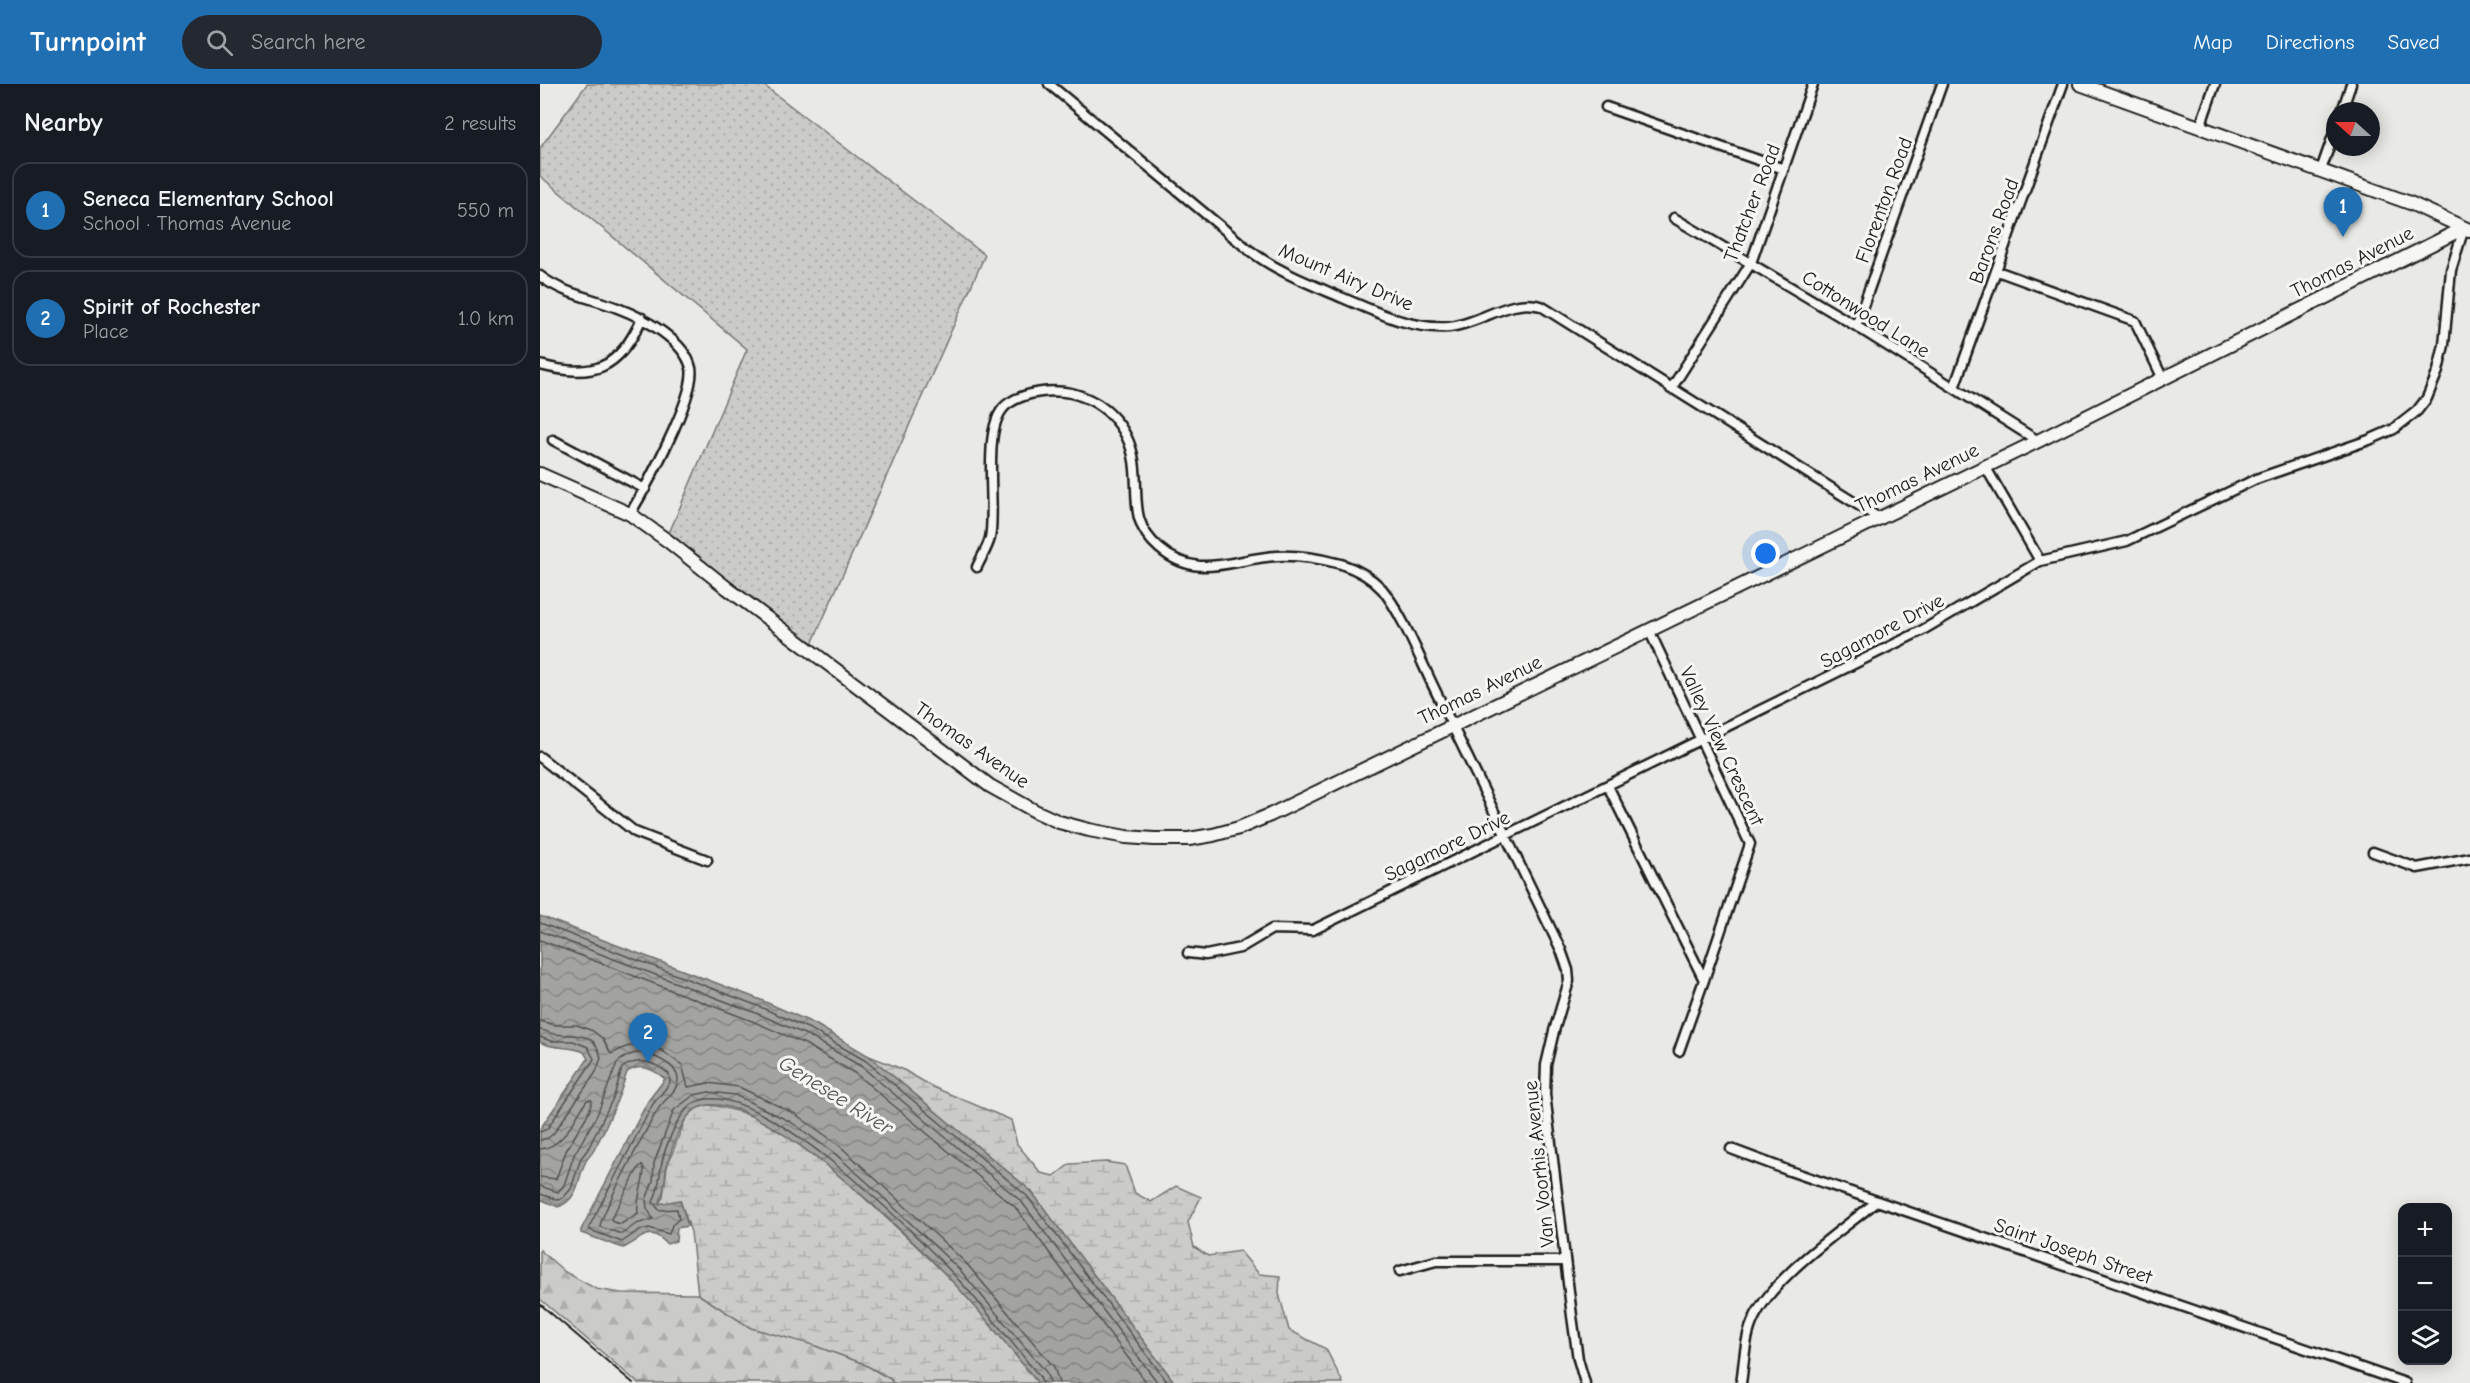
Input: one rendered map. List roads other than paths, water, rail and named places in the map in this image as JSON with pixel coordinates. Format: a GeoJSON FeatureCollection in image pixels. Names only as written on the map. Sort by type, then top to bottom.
{"type":"FeatureCollection","features":[{"type":"Feature","properties":{"kind":"main road"},"geometry":{"type":"LineString","coordinates":[[2080,84],[2410,203],[2467,229]]}},
{"type":"Feature","properties":{"kind":"main road","name":"Thomas Avenue"},"geometry":{"type":"LineString","coordinates":[[540,474],[630,514],[990,786],[1035,812],[1059,822],[1126,837],[1189,839],[1239,828],[2038,441],[2467,229]]}},
{"type":"Feature","properties":{"kind":"street","name":"Mount Airy Drive"},"geometry":{"type":"LineString","coordinates":[[1049,84],[1250,250],[1292,276],[1385,316],[1431,327],[1448,327],[1467,323],[1518,305],[1534,304],[1549,310],[1879,518]]}},
{"type":"Feature","properties":{"kind":"street","name":"Thatcher Road"},"geometry":{"type":"LineString","coordinates":[[1671,389],[1751,263],[1813,84]]}},
{"type":"Feature","properties":{"kind":"street","name":"Florenton Road"},"geometry":{"type":"LineString","coordinates":[[1856,326],[1942,84]]}},
{"type":"Feature","properties":{"kind":"street","name":"Barons Road"},"geometry":{"type":"LineString","coordinates":[[1954,388],[2063,84]]}},
{"type":"Feature","properties":{"kind":"street"},"geometry":{"type":"LineString","coordinates":[[2200,127],[2215,84]]}},
{"type":"Feature","properties":{"kind":"street"},"geometry":{"type":"LineString","coordinates":[[2345,102],[2351,84]]}},
{"type":"Feature","properties":{"kind":"street"},"geometry":{"type":"LineString","coordinates":[[1605,107],[1784,169]]}},
{"type":"Feature","properties":{"kind":"street"},"geometry":{"type":"LineString","coordinates":[[2321,170],[2326,156]]}},
{"type":"Feature","properties":{"kind":"street","name":"Cottonwood Lane"},"geometry":{"type":"LineString","coordinates":[[1674,218],[1856,326],[2038,441]]}},
{"type":"Feature","properties":{"kind":"street","name":"Sagamore Drive"},"geometry":{"type":"LineString","coordinates":[[1188,953],[1206,955],[1240,948],[1272,929],[1313,930],[1921,632],[2040,561],[2127,541],[2256,479],[2369,440],[2405,421],[2427,398],[2438,371],[2444,345],[2451,270],[2457,245],[2467,229]]}},
{"type":"Feature","properties":{"kind":"street"},"geometry":{"type":"LineString","coordinates":[[1997,271],[2135,321],[2163,379]]}},
{"type":"Feature","properties":{"kind":"street"},"geometry":{"type":"LineString","coordinates":[[540,276],[567,291],[642,318],[683,352],[691,369],[692,378],[686,399],[645,489],[630,514]]}},
{"type":"Feature","properties":{"kind":"street"},"geometry":{"type":"LineString","coordinates":[[540,365],[574,372],[601,367],[624,349],[642,318]]}},
{"type":"Feature","properties":{"kind":"street","name":"Van Voorhis Avenue"},"geometry":{"type":"LineString","coordinates":[[976,567],[990,538],[993,437],[997,415],[1008,404],[1027,395],[1052,391],[1076,395],[1098,404],[1108,411],[1124,430],[1134,457],[1136,510],[1140,523],[1158,547],[1185,564],[1212,567],[1283,556],[1338,564],[1363,574],[1380,587],[1393,604],[1506,836],[1568,970],[1569,981],[1546,1065],[1545,1094],[1578,1359],[1585,1383]]}},
{"type":"Feature","properties":{"kind":"street"},"geometry":{"type":"LineString","coordinates":[[553,440],[645,489]]}},
{"type":"Feature","properties":{"kind":"street"},"geometry":{"type":"LineString","coordinates":[[1985,466],[2040,561]]}},
{"type":"Feature","properties":{"kind":"street","name":"Valley View Crescent"},"geometry":{"type":"LineString","coordinates":[[1649,630],[1750,844],[1679,1051]]}},
{"type":"Feature","properties":{"kind":"street"},"geometry":{"type":"LineString","coordinates":[[540,757],[635,832],[707,860]]}},
{"type":"Feature","properties":{"kind":"street"},"geometry":{"type":"LineString","coordinates":[[1608,786],[1704,980]]}},
{"type":"Feature","properties":{"kind":"street"},"geometry":{"type":"LineString","coordinates":[[2373,852],[2417,868],[2470,858]]}},
{"type":"Feature","properties":{"kind":"street","name":"Saint Joseph Street"},"geometry":{"type":"LineString","coordinates":[[1731,1149],[2405,1383]]}},
{"type":"Feature","properties":{"kind":"street"},"geometry":{"type":"LineString","coordinates":[[1741,1383],[1749,1329],[1765,1301],[1796,1267],[1877,1201]]}},
{"type":"Feature","properties":{"kind":"street","name":"Van Voorhis Avenue"},"geometry":{"type":"LineString","coordinates":[[1400,1271],[1436,1261],[1566,1261]]}},
{"type":"Feature","properties":{"kind":"water","name":"Genesee River"},"geometry":{"type":"Polygon","coordinates":[[[540,916],[761,1000],[815,1024],[869,1056],[1031,1191],[1175,1383],[1038,1383],[961,1291],[902,1231],[867,1200],[790,1139],[753,1117],[721,1106],[696,1109],[690,1114],[677,1134],[671,1150],[664,1190],[658,1204],[680,1200],[688,1226],[677,1228],[676,1241],[667,1244],[650,1234],[623,1248],[581,1233],[648,1101],[665,1079],[647,1068],[632,1069],[627,1072],[613,1111],[594,1150],[586,1161],[570,1199],[558,1207],[540,1199],[540,1129],[588,1059],[584,1052],[540,1042],[540,916]]]}},
{"type":"Feature","properties":{"kind":"railway"},"geometry":{"type":"LineString","coordinates":[[540,1304],[633,1383]]}},
{"type":"Feature","properties":{"kind":"place","name":"Seneca Elementary School"},"geometry":{"type":"Point","coordinates":[2343,237]}},
{"type":"Feature","properties":{"kind":"place","name":"Spirit of Rochester"},"geometry":{"type":"Point","coordinates":[648,1063]}}]}
